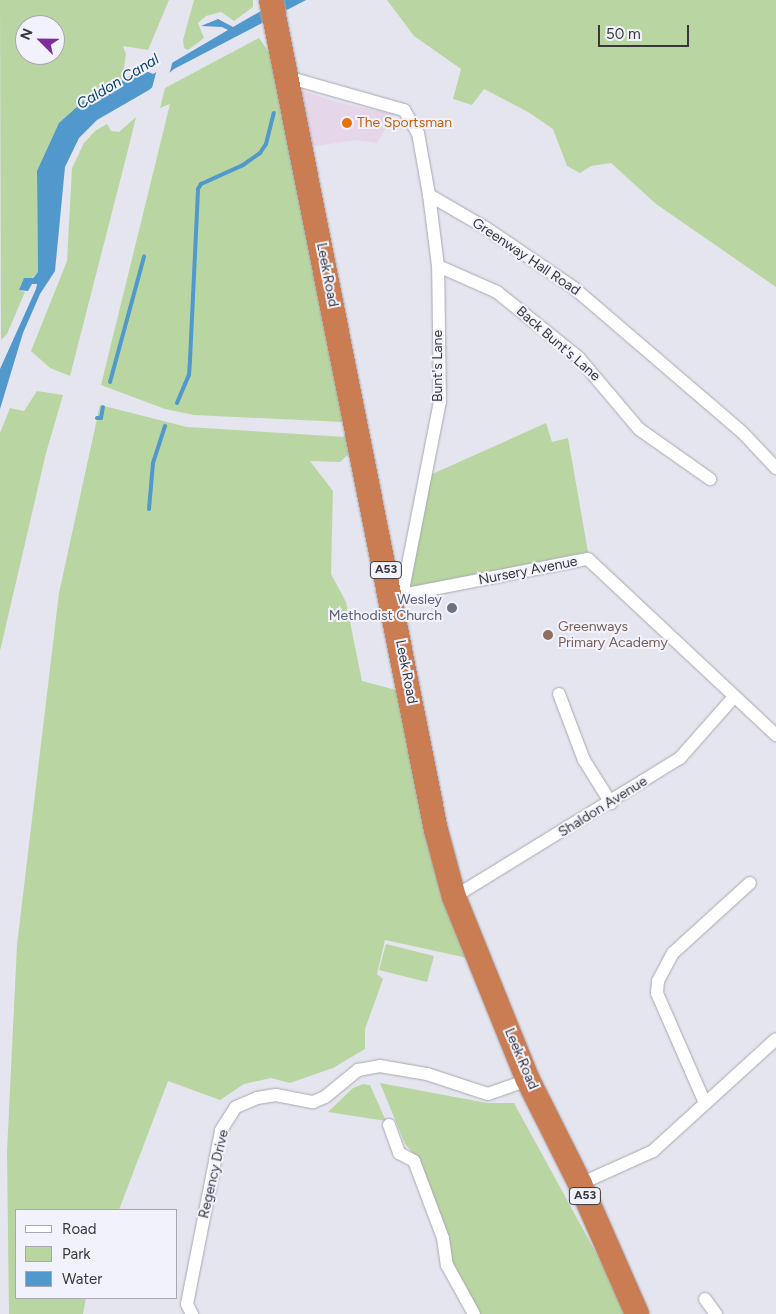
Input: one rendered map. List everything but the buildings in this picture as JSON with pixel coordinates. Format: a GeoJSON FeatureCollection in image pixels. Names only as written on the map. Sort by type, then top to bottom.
{"type":"FeatureCollection","features":[{"type":"Feature","properties":{"kind":"highway","name":"Leek Road"},"geometry":{"type":"LineString","coordinates":[[271,0],[397,594],[436,830],[454,897],[528,1080],[580,1184],[637,1314]]}},
{"type":"Feature","properties":{"kind":"street"},"geometry":{"type":"LineString","coordinates":[[287,77],[404,110],[418,133],[428,195]]}},
{"type":"Feature","properties":{"kind":"street","name":"Bunt's Lane"},"geometry":{"type":"LineString","coordinates":[[397,594],[440,402],[438,266],[428,195]]}},
{"type":"Feature","properties":{"kind":"street","name":"Greenway Hall Road"},"geometry":{"type":"LineString","coordinates":[[428,195],[486,228],[574,288],[742,432],[776,468]]}},
{"type":"Feature","properties":{"kind":"street","name":"Back Bunt's Lane"},"geometry":{"type":"LineString","coordinates":[[438,266],[497,292],[579,358],[639,428],[710,479]]}},
{"type":"Feature","properties":{"kind":"street","name":"Nursery Avenue"},"geometry":{"type":"LineString","coordinates":[[397,594],[588,559],[776,735]]}},
{"type":"Feature","properties":{"kind":"street"},"geometry":{"type":"LineString","coordinates":[[559,694],[584,760],[611,804]]}},
{"type":"Feature","properties":{"kind":"street","name":"Shaldon Avenue"},"geometry":{"type":"LineString","coordinates":[[454,897],[611,804],[680,758],[734,697]]}},
{"type":"Feature","properties":{"kind":"street"},"geometry":{"type":"LineString","coordinates":[[705,1102],[657,994],[658,981],[673,953],[750,883]]}},
{"type":"Feature","properties":{"kind":"street"},"geometry":{"type":"LineString","coordinates":[[580,1184],[653,1151],[776,1039]]}},
{"type":"Feature","properties":{"kind":"street","name":"Regency Drive"},"geometry":{"type":"LineString","coordinates":[[192,1314],[187,1304],[221,1130],[236,1107],[257,1098],[276,1095],[313,1102],[325,1098],[358,1070],[380,1066],[427,1074],[488,1094],[528,1080]]}},
{"type":"Feature","properties":{"kind":"street"},"geometry":{"type":"LineString","coordinates":[[389,1125],[398,1153],[414,1161],[443,1238],[447,1265],[474,1314]]}},
{"type":"Feature","properties":{"kind":"street"},"geometry":{"type":"LineString","coordinates":[[705,1299],[716,1314]]}},
{"type":"Feature","properties":{"kind":"shaded area","name":"The Sportsman"},"geometry":{"type":"Polygon","coordinates":[[[298,89],[336,102],[394,114],[377,143],[355,140],[310,147],[298,89]]]}},
{"type":"Feature","properties":{"kind":"green space"},"geometry":{"type":"Polygon","coordinates":[[[0,0],[169,0],[148,50],[123,46],[126,54],[122,81],[87,98],[37,171],[38,272],[19,290],[25,292],[7,334],[1,340],[0,0]]]}},
{"type":"Feature","properties":{"kind":"green space"},"geometry":{"type":"Polygon","coordinates":[[[194,0],[253,0],[253,7],[234,21],[221,12],[206,16],[198,23],[204,38],[188,50],[184,48],[183,40],[194,0]]]}},
{"type":"Feature","properties":{"kind":"green space"},"geometry":{"type":"Polygon","coordinates":[[[387,0],[776,0],[776,287],[656,204],[611,163],[591,166],[580,173],[567,166],[553,129],[528,112],[484,89],[472,105],[453,99],[461,69],[414,36],[387,0]]]}},
{"type":"Feature","properties":{"kind":"green space"},"geometry":{"type":"Polygon","coordinates":[[[259,38],[271,55],[345,414],[342,422],[194,415],[165,409],[101,385],[170,104],[160,108],[165,88],[259,38]]]}},
{"type":"Feature","properties":{"kind":"green space"},"geometry":{"type":"Polygon","coordinates":[[[136,117],[70,376],[50,368],[31,351],[67,261],[72,168],[84,143],[95,131],[107,124],[111,131],[119,132],[136,117]]]}},
{"type":"Feature","properties":{"kind":"green space"},"geometry":{"type":"Polygon","coordinates":[[[37,391],[63,395],[46,453],[0,651],[0,433],[10,408],[24,411],[37,391]]]}},
{"type":"Feature","properties":{"kind":"green space"},"geometry":{"type":"Polygon","coordinates":[[[100,405],[187,427],[346,437],[351,452],[340,462],[310,461],[333,491],[331,574],[346,602],[362,681],[396,690],[426,837],[472,959],[385,940],[377,974],[383,979],[365,1029],[365,1049],[333,1068],[290,1083],[271,1078],[244,1084],[220,1100],[168,1081],[119,1209],[15,1209],[15,1299],[86,1299],[83,1314],[9,1314],[7,1151],[17,945],[59,593],[100,405]]]}},
{"type":"Feature","properties":{"kind":"green space"},"geometry":{"type":"Polygon","coordinates":[[[546,423],[552,442],[568,438],[588,552],[408,588],[430,475],[546,423]]]}},
{"type":"Feature","properties":{"kind":"green space"},"geometry":{"type":"Polygon","coordinates":[[[386,944],[434,956],[427,982],[379,970],[386,944]]]}},
{"type":"Feature","properties":{"kind":"green space"},"geometry":{"type":"Polygon","coordinates":[[[380,1083],[487,1103],[514,1103],[613,1284],[625,1314],[478,1314],[450,1264],[420,1161],[405,1144],[380,1083]]]}},
{"type":"Feature","properties":{"kind":"green space"},"geometry":{"type":"Polygon","coordinates":[[[363,1084],[370,1085],[386,1121],[328,1112],[353,1088],[363,1084]]]}},
{"type":"Feature","properties":{"kind":"water"},"geometry":{"type":"Polygon","coordinates":[[[280,0],[306,0],[174,69],[149,90],[97,120],[79,138],[65,167],[55,271],[40,294],[23,333],[0,409],[0,369],[37,284],[32,284],[28,291],[19,290],[24,278],[33,278],[38,272],[37,171],[59,123],[87,98],[127,78],[149,60],[151,65],[146,71],[153,74],[228,30],[222,27],[201,26],[218,19],[233,27],[280,0]]]}},
{"type":"Feature","properties":{"kind":"pier"},"geometry":{"type":"Polygon","coordinates":[[[173,60],[168,79],[151,92],[157,69],[173,60]]]}},
{"type":"Feature","properties":{"kind":"waterway"},"geometry":{"type":"LineString","coordinates":[[177,403],[189,375],[198,189],[201,184],[243,165],[260,153],[266,144],[274,113]]}},
{"type":"Feature","properties":{"kind":"waterway"},"geometry":{"type":"LineString","coordinates":[[110,382],[144,257]]}},
{"type":"Feature","properties":{"kind":"waterway"},"geometry":{"type":"LineString","coordinates":[[97,418],[101,418],[103,407]]}},
{"type":"Feature","properties":{"kind":"waterway"},"geometry":{"type":"LineString","coordinates":[[149,509],[153,463],[165,426]]}},
{"type":"Feature","properties":{"kind":"place","name":"The Sportsman"},"geometry":{"type":"Point","coordinates":[347,123]}},
{"type":"Feature","properties":{"kind":"place","name":"Wesley Methodist Church"},"geometry":{"type":"Point","coordinates":[452,608]}},
{"type":"Feature","properties":{"kind":"place","name":"Greenways Primary Academy"},"geometry":{"type":"Point","coordinates":[548,635]}},
{"type":"Feature","properties":{"kind":"water label","name":"Caldon Canal"},"geometry":{"type":"Point","coordinates":[118,82]}}]}
